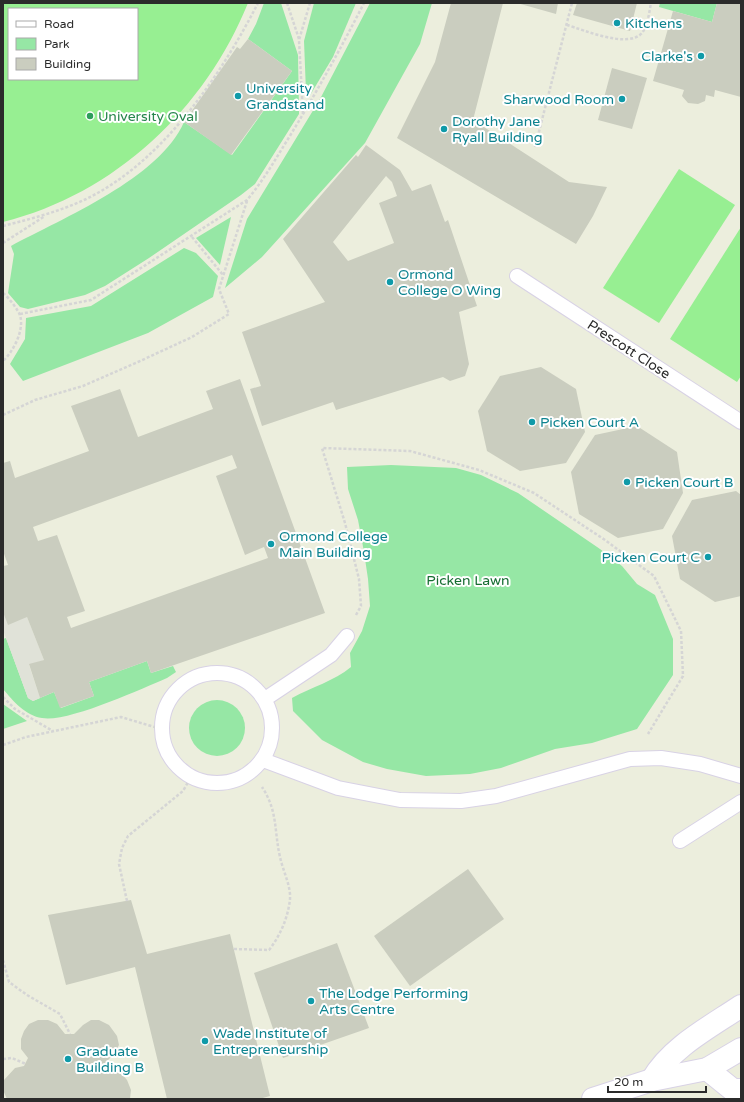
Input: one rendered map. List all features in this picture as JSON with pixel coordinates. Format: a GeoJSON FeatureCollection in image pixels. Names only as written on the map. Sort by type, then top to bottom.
{"type":"FeatureCollection","features":[{"type":"Feature","properties":{"kind":"main road"},"geometry":{"type":"LineString","coordinates":[[652,1080],[657,1071],[674,1054],[698,1035],[741,1006]]}},
{"type":"Feature","properties":{"kind":"main road"},"geometry":{"type":"LineString","coordinates":[[593,1099],[652,1080],[707,1069],[741,1049]]}},
{"type":"Feature","properties":{"kind":"main road"},"geometry":{"type":"LineString","coordinates":[[707,1069],[733,1090],[741,1090]]}},
{"type":"Feature","properties":{"kind":"lane","name":"Prescott Close"},"geometry":{"type":"LineString","coordinates":[[517,276],[741,422]]}},
{"type":"Feature","properties":{"kind":"lane"},"geometry":{"type":"LineString","coordinates":[[265,699],[330,655],[347,636]]}},
{"type":"Feature","properties":{"kind":"lane"},"geometry":{"type":"LineString","coordinates":[[220,672],[238,676],[253,685],[265,699],[272,716],[273,735],[268,753],[252,771],[241,778],[223,784],[205,783],[191,777],[174,763],[165,747],[161,729],[164,710],[173,694],[186,682],[202,674],[220,672]]}},
{"type":"Feature","properties":{"kind":"lane"},"geometry":{"type":"LineString","coordinates":[[263,760],[338,788],[400,800],[461,801],[496,796],[630,759],[660,758],[700,764],[741,776]]}},
{"type":"Feature","properties":{"kind":"lane"},"geometry":{"type":"LineString","coordinates":[[680,841],[741,802]]}},
{"type":"Feature","properties":{"kind":"path"},"geometry":{"type":"LineString","coordinates":[[3,226],[50,213],[84,200],[137,166],[168,137],[206,88],[245,28],[258,3]]}},
{"type":"Feature","properties":{"kind":"path"},"geometry":{"type":"LineString","coordinates":[[287,3],[299,40],[303,114]]}},
{"type":"Feature","properties":{"kind":"path"},"geometry":{"type":"LineString","coordinates":[[299,40],[310,3]]}},
{"type":"Feature","properties":{"kind":"path"},"geometry":{"type":"LineString","coordinates":[[20,314],[91,300],[192,237],[247,200],[258,187],[335,61],[364,3]]}},
{"type":"Feature","properties":{"kind":"path"},"geometry":{"type":"LineString","coordinates":[[535,147],[572,3]]}},
{"type":"Feature","properties":{"kind":"path"},"geometry":{"type":"LineString","coordinates":[[567,24],[618,39],[636,37],[646,26],[651,3]]}},
{"type":"Feature","properties":{"kind":"path"},"geometry":{"type":"LineString","coordinates":[[3,415],[36,400],[83,386],[138,362],[192,337],[229,314],[219,290],[247,200]]}},
{"type":"Feature","properties":{"kind":"path"},"geometry":{"type":"LineString","coordinates":[[3,243],[50,213]]}},
{"type":"Feature","properties":{"kind":"path"},"geometry":{"type":"LineString","coordinates":[[192,237],[224,275]]}},
{"type":"Feature","properties":{"kind":"path"},"geometry":{"type":"LineString","coordinates":[[3,293],[20,314],[19,333],[16,346],[3,361]]}},
{"type":"Feature","properties":{"kind":"path"},"geometry":{"type":"LineString","coordinates":[[347,636],[361,606],[359,579],[345,523],[322,448],[410,451],[479,470],[534,493],[606,540],[654,576],[681,631],[683,676],[659,718],[630,759]]}},
{"type":"Feature","properties":{"kind":"path"},"geometry":{"type":"LineString","coordinates":[[3,697],[15,709],[53,731]]}},
{"type":"Feature","properties":{"kind":"path"},"geometry":{"type":"LineString","coordinates":[[3,745],[53,731],[120,717],[161,729]]}},
{"type":"Feature","properties":{"kind":"path"},"geometry":{"type":"LineString","coordinates":[[234,949],[269,950],[282,929],[290,898],[280,856],[275,812],[270,797],[252,771]]}},
{"type":"Feature","properties":{"kind":"path"},"geometry":{"type":"LineString","coordinates":[[127,901],[119,864],[122,848],[133,832],[183,791],[191,777]]}},
{"type":"Feature","properties":{"kind":"path"},"geometry":{"type":"LineString","coordinates":[[3,960],[9,982],[27,995],[60,1014],[70,1034]]}},
{"type":"Feature","properties":{"kind":"path"},"geometry":{"type":"LineString","coordinates":[[3,1058],[12,1058],[26,1064]]}},
{"type":"Feature","properties":{"kind":"green space","name":"University Oval"},"geometry":{"type":"Polygon","coordinates":[[[3,3],[248,3],[230,42],[207,78],[181,111],[151,142],[118,168],[82,191],[44,209],[3,222],[3,3]]]}},
{"type":"Feature","properties":{"kind":"green space"},"geometry":{"type":"Polygon","coordinates":[[[264,3],[281,3],[298,55],[299,114],[255,184],[149,258],[105,286],[85,295],[28,309],[20,307],[8,293],[14,254],[11,246],[82,209],[132,178],[154,161],[172,142],[184,122],[232,155],[292,71],[248,39],[256,24],[264,3]]]}},
{"type":"Feature","properties":{"kind":"green space"},"geometry":{"type":"Polygon","coordinates":[[[314,3],[356,3],[333,57],[309,97],[306,92],[304,41],[314,3]]]}},
{"type":"Feature","properties":{"kind":"green space"},"geometry":{"type":"Polygon","coordinates":[[[370,3],[432,3],[420,44],[365,143],[262,257],[225,288],[247,219],[320,99],[370,3]]]}},
{"type":"Feature","properties":{"kind":"green space"},"geometry":{"type":"Polygon","coordinates":[[[660,3],[717,3],[712,22],[659,7],[660,3]]]}},
{"type":"Feature","properties":{"kind":"green space"},"geometry":{"type":"Polygon","coordinates":[[[679,169],[735,205],[659,323],[603,288],[679,169]]]}},
{"type":"Feature","properties":{"kind":"green space"},"geometry":{"type":"Polygon","coordinates":[[[231,217],[220,265],[196,238],[231,217]]]}},
{"type":"Feature","properties":{"kind":"green space"},"geometry":{"type":"Polygon","coordinates":[[[741,227],[741,376],[737,382],[670,339],[741,227]]]}},
{"type":"Feature","properties":{"kind":"green space"},"geometry":{"type":"Polygon","coordinates":[[[184,248],[196,253],[218,276],[213,297],[148,333],[23,381],[10,364],[25,339],[26,318],[91,306],[184,248]]]}},
{"type":"Feature","properties":{"kind":"green space","name":"Picken Lawn"},"geometry":{"type":"Polygon","coordinates":[[[391,465],[456,468],[481,475],[518,493],[600,549],[622,566],[637,584],[655,595],[673,639],[673,675],[637,729],[592,743],[555,749],[501,768],[470,774],[426,776],[387,769],[363,762],[322,740],[293,711],[292,698],[330,680],[351,667],[350,653],[362,631],[370,606],[364,552],[358,520],[348,489],[347,467],[391,465]]]}},
{"type":"Feature","properties":{"kind":"green space"},"geometry":{"type":"Polygon","coordinates":[[[6,638],[28,698],[33,701],[54,692],[61,708],[94,696],[89,682],[147,661],[151,673],[173,666],[176,672],[167,678],[140,690],[86,710],[53,718],[36,717],[25,711],[3,689],[3,639],[6,638]]]}},
{"type":"Feature","properties":{"kind":"green space"},"geometry":{"type":"Polygon","coordinates":[[[217,700],[228,702],[237,708],[243,717],[245,728],[243,739],[237,748],[228,754],[217,756],[206,754],[197,748],[191,739],[189,728],[191,717],[197,708],[206,702],[217,700]]]}},
{"type":"Feature","properties":{"kind":"green space"},"geometry":{"type":"Polygon","coordinates":[[[3,704],[27,721],[3,729],[3,704]]]}},
{"type":"Feature","properties":{"kind":"shaded area"},"geometry":{"type":"Polygon","coordinates":[[[3,612],[27,617],[44,660],[29,665],[40,698],[33,701],[28,698],[3,630],[3,612]]]}},
{"type":"Feature","properties":{"kind":"building","name":"Dorothy Jane Ryall Building"},"geometry":{"type":"Polygon","coordinates":[[[451,3],[503,3],[473,120],[569,182],[607,187],[593,216],[576,244],[397,138],[435,62],[451,3]]]}},
{"type":"Feature","properties":{"kind":"building"},"geometry":{"type":"Polygon","coordinates":[[[517,3],[558,3],[556,14],[517,3]]]}},
{"type":"Feature","properties":{"kind":"building","name":"Kitchens"},"geometry":{"type":"Polygon","coordinates":[[[577,3],[637,3],[630,31],[573,15],[577,3]]]}},
{"type":"Feature","properties":{"kind":"building","name":"Clarke's"},"geometry":{"type":"Polygon","coordinates":[[[717,3],[741,3],[741,97],[715,90],[714,97],[706,95],[705,101],[698,104],[688,103],[682,96],[684,90],[653,81],[673,11],[712,22],[717,3]]]}},
{"type":"Feature","properties":{"kind":"building","name":"University Grandstand"},"geometry":{"type":"Polygon","coordinates":[[[248,39],[292,71],[231,155],[184,122],[237,47],[240,49],[248,39]]]}},
{"type":"Feature","properties":{"kind":"building","name":"Sharwood Room"},"geometry":{"type":"Polygon","coordinates":[[[612,68],[647,78],[632,129],[598,120],[612,68]]]}},
{"type":"Feature","properties":{"kind":"building","name":"Ormond College O Wing"},"geometry":{"type":"Polygon","coordinates":[[[366,145],[400,170],[412,191],[431,184],[445,222],[448,220],[477,306],[459,312],[469,364],[465,376],[450,381],[443,377],[336,410],[333,402],[262,426],[250,389],[261,386],[242,332],[325,302],[283,239],[356,155],[358,157],[366,145]],[[386,176],[333,242],[348,261],[394,243],[379,203],[397,196],[392,182],[386,176]]]}},
{"type":"Feature","properties":{"kind":"building","name":"Picken Court A"},"geometry":{"type":"Polygon","coordinates":[[[541,367],[576,389],[585,432],[566,463],[520,471],[487,451],[478,411],[500,376],[541,367]]]}},
{"type":"Feature","properties":{"kind":"building","name":"Ormond College Main Building"},"geometry":{"type":"Polygon","coordinates":[[[240,379],[325,613],[151,673],[147,661],[89,682],[94,696],[60,708],[54,692],[40,698],[29,664],[44,660],[27,617],[8,625],[3,612],[3,566],[8,565],[3,551],[3,463],[10,461],[15,478],[89,451],[71,406],[120,389],[138,437],[213,409],[206,391],[240,379]],[[232,455],[33,527],[38,541],[57,535],[85,611],[67,617],[71,628],[268,558],[264,547],[245,555],[216,476],[237,468],[232,455]]]}},
{"type":"Feature","properties":{"kind":"building","name":"Picken Court B"},"geometry":{"type":"Polygon","coordinates":[[[637,426],[677,452],[683,493],[663,529],[618,538],[579,514],[571,472],[595,435],[637,426]]]}},
{"type":"Feature","properties":{"kind":"building","name":"Picken Court C"},"geometry":{"type":"Polygon","coordinates":[[[736,491],[741,495],[741,596],[715,602],[680,579],[672,536],[692,500],[736,491]]]}},
{"type":"Feature","properties":{"kind":"building"},"geometry":{"type":"Polygon","coordinates":[[[468,869],[504,919],[410,986],[374,936],[468,869]]]}},
{"type":"Feature","properties":{"kind":"building","name":"Wade Institute of Entrepreneurship"},"geometry":{"type":"Polygon","coordinates":[[[131,900],[147,954],[230,934],[270,1096],[259,1099],[167,1099],[135,967],[66,985],[48,915],[131,900]]]}},
{"type":"Feature","properties":{"kind":"building","name":"The Lodge Performing Arts Centre"},"geometry":{"type":"Polygon","coordinates":[[[337,943],[369,1028],[283,1058],[254,973],[337,943]]]}},
{"type":"Feature","properties":{"kind":"building","name":"Graduate Building B"},"geometry":{"type":"Polygon","coordinates":[[[38,1020],[48,1020],[57,1024],[65,1034],[74,1034],[83,1025],[91,1020],[99,1020],[109,1025],[117,1036],[119,1045],[114,1054],[108,1060],[110,1070],[120,1072],[127,1080],[131,1090],[130,1099],[7,1099],[3,1090],[4,1080],[15,1068],[24,1066],[28,1058],[21,1049],[21,1039],[29,1024],[38,1020]]]}},
{"type":"Feature","properties":{"kind":"place","name":"Kitchens"},"geometry":{"type":"Point","coordinates":[617,23]}},
{"type":"Feature","properties":{"kind":"place","name":"Clarke's"},"geometry":{"type":"Point","coordinates":[701,56]}},
{"type":"Feature","properties":{"kind":"place","name":"University Grandstand"},"geometry":{"type":"Point","coordinates":[238,96]}},
{"type":"Feature","properties":{"kind":"place","name":"Sharwood Room"},"geometry":{"type":"Point","coordinates":[622,99]}},
{"type":"Feature","properties":{"kind":"place","name":"University Oval"},"geometry":{"type":"Point","coordinates":[90,116]}},
{"type":"Feature","properties":{"kind":"place","name":"Dorothy Jane Ryall Building"},"geometry":{"type":"Point","coordinates":[444,129]}},
{"type":"Feature","properties":{"kind":"place","name":"Ormond College O Wing"},"geometry":{"type":"Point","coordinates":[390,282]}},
{"type":"Feature","properties":{"kind":"place","name":"Picken Court A"},"geometry":{"type":"Point","coordinates":[532,422]}},
{"type":"Feature","properties":{"kind":"place","name":"Picken Court B"},"geometry":{"type":"Point","coordinates":[627,482]}},
{"type":"Feature","properties":{"kind":"place","name":"Ormond College Main Building"},"geometry":{"type":"Point","coordinates":[271,544]}},
{"type":"Feature","properties":{"kind":"place","name":"Picken Court C"},"geometry":{"type":"Point","coordinates":[708,557]}},
{"type":"Feature","properties":{"kind":"place","name":"The Lodge Performing Arts Centre"},"geometry":{"type":"Point","coordinates":[311,1001]}},
{"type":"Feature","properties":{"kind":"place","name":"Wade Institute of Entrepreneurship"},"geometry":{"type":"Point","coordinates":[205,1041]}},
{"type":"Feature","properties":{"kind":"place","name":"Graduate Building B"},"geometry":{"type":"Point","coordinates":[68,1059]}}]}
